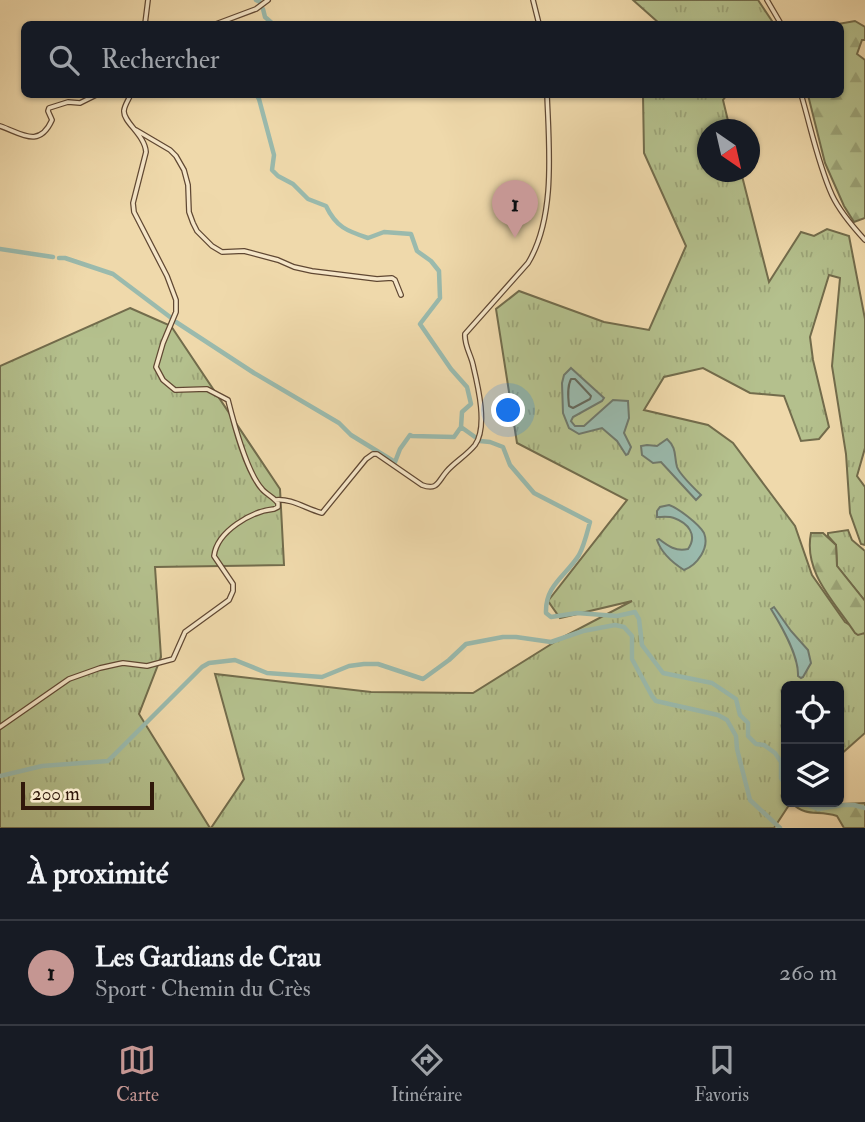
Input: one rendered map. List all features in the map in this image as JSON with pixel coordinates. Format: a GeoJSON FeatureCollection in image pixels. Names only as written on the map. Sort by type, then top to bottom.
{"type":"FeatureCollection","features":[{"type":"Feature","properties":{"kind":"street"},"geometry":{"type":"LineString","coordinates":[[145,21],[148,0]]}},
{"type":"Feature","properties":{"kind":"street"},"geometry":{"type":"LineString","coordinates":[[224,21],[256,9],[268,0]]}},
{"type":"Feature","properties":{"kind":"street"},"geometry":{"type":"LineString","coordinates":[[533,0],[538,21]]}},
{"type":"Feature","properties":{"kind":"street"},"geometry":{"type":"LineString","coordinates":[[767,0],[779,21]]}},
{"type":"Feature","properties":{"kind":"street"},"geometry":{"type":"LineString","coordinates":[[0,125],[28,138],[38,136],[52,120],[48,111],[50,108],[68,102],[80,103],[90,98]]}},
{"type":"Feature","properties":{"kind":"street"},"geometry":{"type":"LineString","coordinates":[[0,727],[69,679],[118,664],[147,666],[173,659],[185,632],[229,600],[233,591],[233,584],[214,556],[221,539],[229,528],[265,509],[278,507],[278,503],[263,490],[255,478],[237,433],[228,400],[208,389],[174,390],[163,380],[156,367],[176,312],[176,300],[167,276],[134,212],[132,203],[146,145],[124,116],[129,98]]}},
{"type":"Feature","properties":{"kind":"street"},"geometry":{"type":"LineString","coordinates":[[275,500],[295,502],[322,513],[373,454],[429,488],[438,484],[478,440],[482,416],[472,363],[464,340],[465,334],[527,263],[539,240],[546,207],[549,159],[547,98]]}},
{"type":"Feature","properties":{"kind":"street"},"geometry":{"type":"LineString","coordinates":[[803,98],[832,196],[865,240]]}},
{"type":"Feature","properties":{"kind":"street"},"geometry":{"type":"LineString","coordinates":[[135,129],[176,156],[188,185],[189,212],[193,223],[212,246],[222,252],[244,251],[312,271],[377,279],[392,278],[401,295]]}},
{"type":"Feature","properties":{"kind":"green space"},"geometry":{"type":"Polygon","coordinates":[[[633,0],[758,0],[772,21],[657,21],[633,0]]]}},
{"type":"Feature","properties":{"kind":"green space"},"geometry":{"type":"Polygon","coordinates":[[[855,21],[865,27],[865,40],[862,40],[857,54],[865,60],[865,218],[854,222],[825,163],[809,98],[844,98],[844,23],[855,21]]]}},
{"type":"Feature","properties":{"kind":"green space"},"geometry":{"type":"Polygon","coordinates":[[[643,98],[725,98],[728,119],[697,119],[697,182],[744,182],[769,282],[801,232],[814,236],[827,229],[849,236],[865,319],[865,448],[857,476],[865,487],[865,545],[861,544],[850,513],[846,454],[832,366],[840,278],[829,275],[810,337],[829,427],[819,439],[801,441],[784,396],[750,393],[703,368],[664,377],[644,410],[708,425],[733,443],[795,526],[812,575],[845,622],[865,634],[865,733],[844,752],[844,681],[781,681],[781,807],[788,807],[774,828],[211,828],[244,779],[215,674],[371,692],[473,693],[561,638],[632,601],[560,618],[548,601],[627,500],[517,443],[496,309],[519,291],[604,322],[649,330],[686,246],[644,153],[643,98]]]}},
{"type":"Feature","properties":{"kind":"green space"},"geometry":{"type":"Polygon","coordinates":[[[130,308],[171,326],[280,489],[284,565],[155,567],[161,657],[139,714],[210,828],[0,828],[0,366],[130,308]]]}},
{"type":"Feature","properties":{"kind":"green space"},"geometry":{"type":"Polygon","coordinates":[[[848,530],[852,540],[865,551],[865,601],[837,566],[836,545],[828,536],[828,533],[848,530]]]}},
{"type":"Feature","properties":{"kind":"green space"},"geometry":{"type":"Polygon","coordinates":[[[811,533],[823,533],[836,545],[837,566],[865,601],[865,633],[855,633],[822,586],[812,561],[811,533]]]}},
{"type":"Feature","properties":{"kind":"green space"},"geometry":{"type":"Polygon","coordinates":[[[865,803],[865,828],[844,828],[837,816],[797,807],[844,807],[844,804],[865,803]]]}},
{"type":"Feature","properties":{"kind":"water"},"geometry":{"type":"Polygon","coordinates":[[[571,368],[604,398],[573,417],[571,421],[575,426],[584,426],[613,400],[628,401],[629,418],[624,433],[631,447],[628,454],[626,455],[617,441],[602,428],[579,434],[569,428],[563,413],[562,383],[564,375],[571,368]]]}},
{"type":"Feature","properties":{"kind":"water"},"geometry":{"type":"Polygon","coordinates":[[[667,439],[674,449],[677,467],[701,495],[696,500],[661,462],[653,463],[642,455],[641,446],[657,446],[667,439]]]}},
{"type":"Feature","properties":{"kind":"water"},"geometry":{"type":"Polygon","coordinates":[[[669,505],[693,521],[704,533],[704,550],[693,564],[684,570],[668,557],[657,540],[680,550],[688,549],[691,544],[692,534],[684,523],[672,517],[657,517],[660,507],[669,505]]]}},
{"type":"Feature","properties":{"kind":"water"},"geometry":{"type":"Polygon","coordinates":[[[774,607],[808,650],[811,663],[801,678],[798,676],[796,660],[789,642],[771,609],[774,607]]]}},
{"type":"Feature","properties":{"kind":"waterway"},"geometry":{"type":"LineString","coordinates":[[256,0],[260,2]]}},
{"type":"Feature","properties":{"kind":"waterway"},"geometry":{"type":"LineString","coordinates":[[263,9],[270,21]]}},
{"type":"Feature","properties":{"kind":"waterway"},"geometry":{"type":"LineString","coordinates":[[258,98],[274,155],[272,170],[278,176],[293,184],[308,199],[326,206],[338,224],[354,233],[368,238],[384,232],[411,234],[417,251],[439,271],[440,298],[420,324],[467,387],[471,404],[462,412],[461,427],[475,437]]}},
{"type":"Feature","properties":{"kind":"waterway"},"geometry":{"type":"LineString","coordinates":[[0,249],[53,257]]}},
{"type":"Feature","properties":{"kind":"waterway"},"geometry":{"type":"LineString","coordinates":[[59,258],[113,274],[170,317]]}},
{"type":"Feature","properties":{"kind":"waterway"},"geometry":{"type":"LineString","coordinates":[[176,322],[254,373],[339,423],[351,435],[395,462],[410,435],[454,437],[461,427]]}},
{"type":"Feature","properties":{"kind":"waterway"},"geometry":{"type":"LineString","coordinates":[[480,441],[503,447],[510,465],[534,493],[590,522],[579,555],[549,595],[546,613],[551,617],[577,613],[617,616],[635,612],[639,619],[642,645],[663,673],[712,683],[736,699],[740,715],[748,723],[748,736],[756,744],[764,745],[775,753],[781,762]]}},
{"type":"Feature","properties":{"kind":"waterway"},"geometry":{"type":"LineString","coordinates":[[0,776],[42,766],[108,761],[209,663],[235,660],[267,673],[322,677],[349,666],[378,664],[423,679],[466,644],[503,637],[551,642],[583,631],[615,625],[624,627],[632,636],[632,659],[656,701],[718,715],[727,720],[736,736],[750,800],[780,828]]}},
{"type":"Feature","properties":{"kind":"waterway"},"geometry":{"type":"LineString","coordinates":[[844,805],[865,808]]}},
{"type":"Feature","properties":{"kind":"waterway"},"geometry":{"type":"LineString","coordinates":[[813,807],[830,807]]}},
{"type":"Feature","properties":{"kind":"place","name":"Les Gardians de Crau"},"geometry":{"type":"Point","coordinates":[515,238]}}]}
